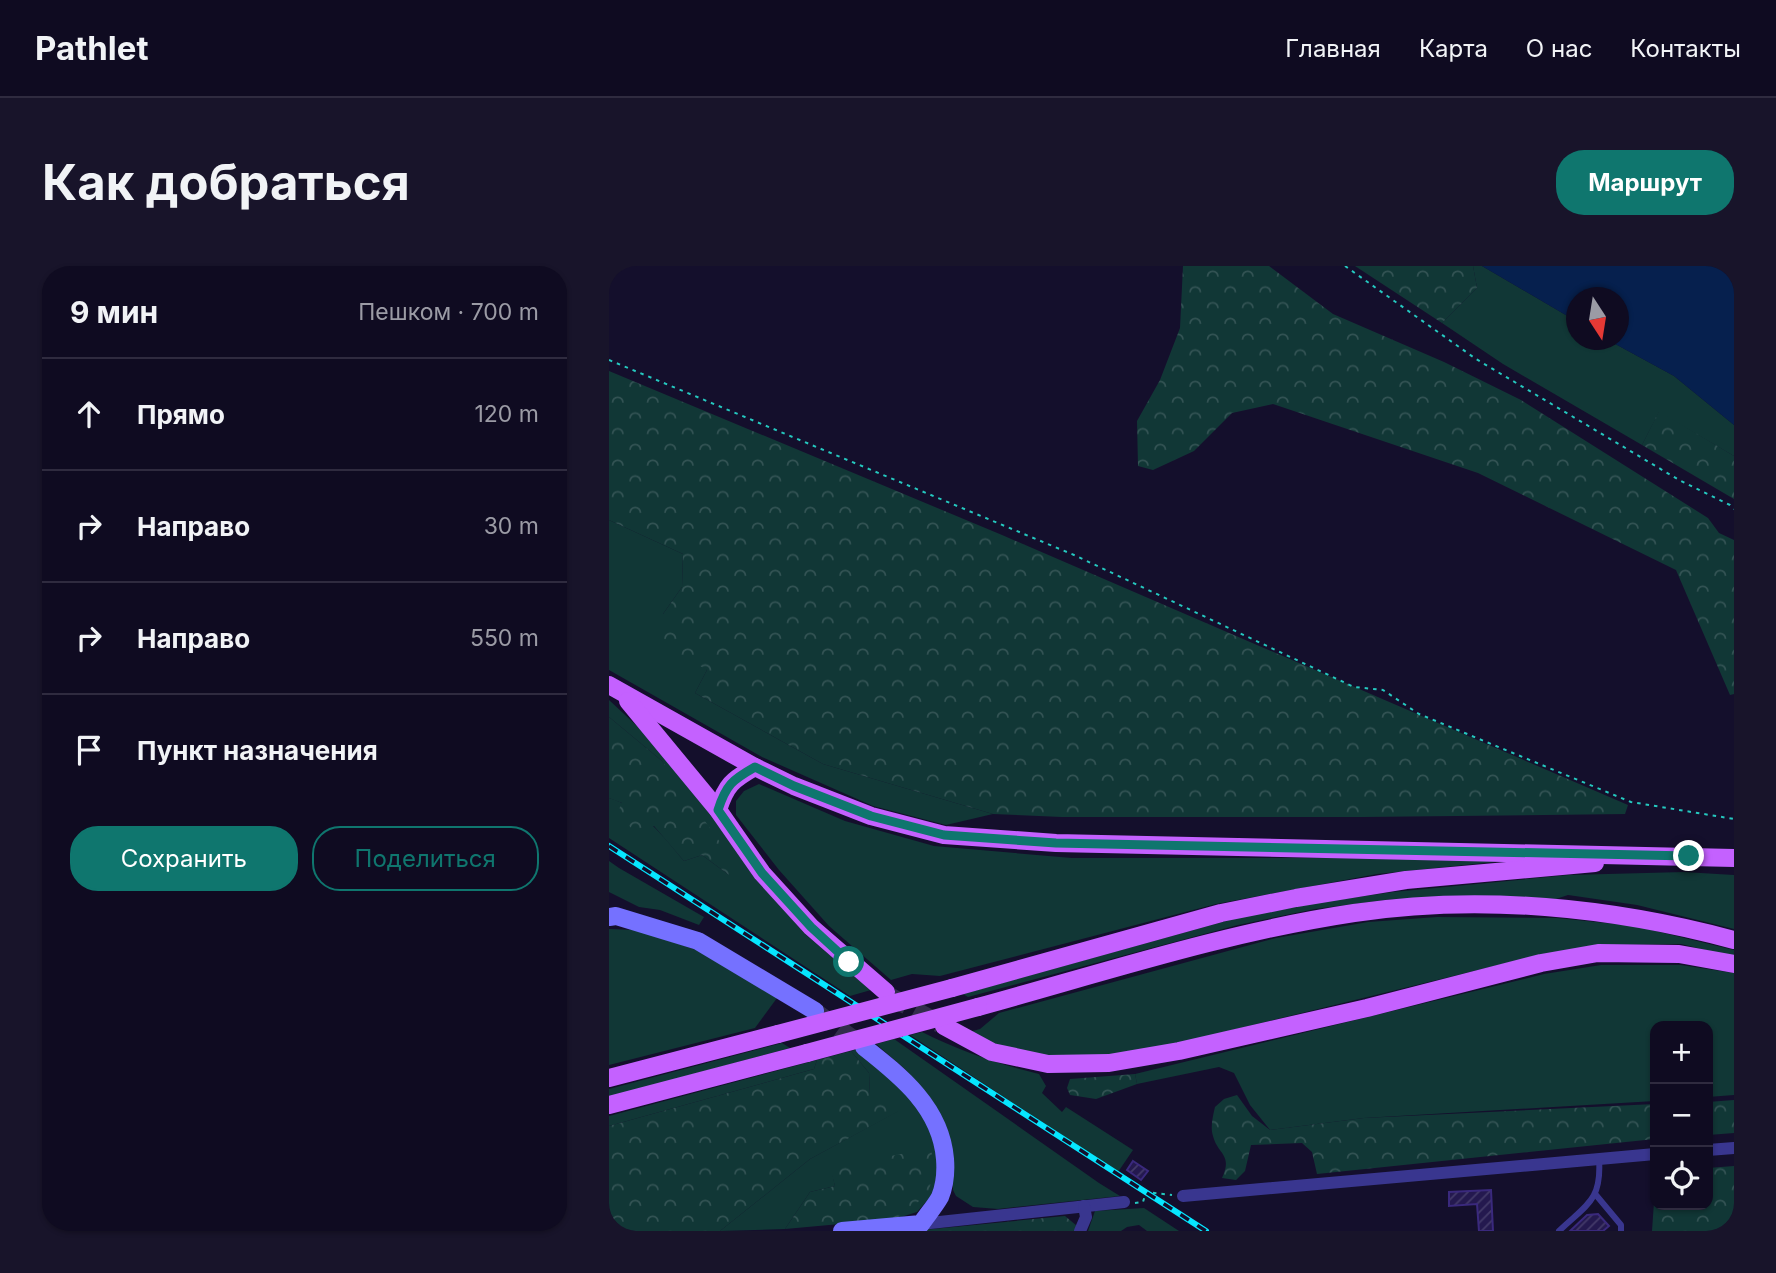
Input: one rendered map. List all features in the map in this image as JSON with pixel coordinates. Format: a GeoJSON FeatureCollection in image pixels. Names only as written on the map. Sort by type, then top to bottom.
{"type":"FeatureCollection","features":[{"type":"Feature","properties":{"kind":"main road"},"geometry":{"type":"LineString","coordinates":[[615,689],[794,786],[871,816],[944,835],[1056,843],[1734,858]]}},
{"type":"Feature","properties":{"kind":"main road"},"geometry":{"type":"LineString","coordinates":[[615,689],[718,810],[762,873],[811,927],[886,992]]}},
{"type":"Feature","properties":{"kind":"main road"},"geometry":{"type":"LineString","coordinates":[[718,810],[724,792],[735,779],[755,767]]}},
{"type":"Feature","properties":{"kind":"main road"},"geometry":{"type":"LineString","coordinates":[[609,1078],[952,988],[1221,913],[1406,880],[1689,856]]}},
{"type":"Feature","properties":{"kind":"main road"},"geometry":{"type":"LineString","coordinates":[[609,1105],[1279,925],[1357,912],[1424,906],[1505,905],[1569,909],[1635,918],[1734,940]]}},
{"type":"Feature","properties":{"kind":"main road"},"geometry":{"type":"LineString","coordinates":[[944,1026],[992,1052],[1048,1063],[1109,1063],[1179,1051],[1367,1008],[1541,963],[1598,953],[1679,954],[1734,964]]}},
{"type":"Feature","properties":{"kind":"street"},"geometry":{"type":"LineString","coordinates":[[609,917],[616,916],[698,940],[815,1011]]}},
{"type":"Feature","properties":{"kind":"street"},"geometry":{"type":"LineString","coordinates":[[864,1047],[898,1074],[928,1107],[938,1128],[944,1148],[946,1175],[940,1196],[921,1224]]}},
{"type":"Feature","properties":{"kind":"street"},"geometry":{"type":"LineString","coordinates":[[1713,1150],[1734,1148]]}},
{"type":"Feature","properties":{"kind":"street"},"geometry":{"type":"LineString","coordinates":[[1183,1196],[1650,1154]]}},
{"type":"Feature","properties":{"kind":"street"},"geometry":{"type":"LineString","coordinates":[[842,1231],[1124,1202]]}},
{"type":"Feature","properties":{"kind":"street"},"geometry":{"type":"LineString","coordinates":[[1080,1231],[1086,1217],[1084,1206]]}},
{"type":"Feature","properties":{"kind":"lane"},"geometry":{"type":"LineString","coordinates":[[1559,1231],[1596,1195],[1601,1175],[1599,1159]]}},
{"type":"Feature","properties":{"kind":"lane"},"geometry":{"type":"LineString","coordinates":[[1596,1195],[1621,1225],[1621,1231]]}},
{"type":"Feature","properties":{"kind":"path"},"geometry":{"type":"LineString","coordinates":[[1345,266],[1476,359],[1679,480],[1734,509]]}},
{"type":"Feature","properties":{"kind":"path"},"geometry":{"type":"LineString","coordinates":[[609,360],[1074,555],[1354,687],[1383,690],[1419,714],[1631,802],[1734,819]]}},
{"type":"Feature","properties":{"kind":"path"},"geometry":{"type":"LineString","coordinates":[[1124,1202],[1143,1202],[1146,1192],[1183,1196]]}},
{"type":"Feature","properties":{"kind":"green space"},"geometry":{"type":"Polygon","coordinates":[[[1183,266],[1269,266],[1333,314],[1444,362],[1521,400],[1708,518],[1719,533],[1734,540],[1734,694],[1730,695],[1676,570],[1478,473],[1273,404],[1232,413],[1194,451],[1153,470],[1138,466],[1137,421],[1160,380],[1180,328],[1183,266]]]}},
{"type":"Feature","properties":{"kind":"green space"},"geometry":{"type":"Polygon","coordinates":[[[1355,266],[1473,266],[1477,288],[1442,323],[1355,266]]]}},
{"type":"Feature","properties":{"kind":"green space"},"geometry":{"type":"Polygon","coordinates":[[[1473,266],[1482,266],[1566,315],[1566,350],[1626,350],[1674,376],[1734,425],[1734,456],[1659,412],[1642,445],[1503,364],[1442,323],[1477,288],[1473,266]]]}},
{"type":"Feature","properties":{"kind":"green space"},"geometry":{"type":"Polygon","coordinates":[[[609,371],[1002,535],[1628,805],[1625,814],[1062,817],[993,814],[823,764],[695,693],[707,670],[657,641],[663,614],[682,587],[683,554],[609,520],[609,371]]]}},
{"type":"Feature","properties":{"kind":"green space"},"geometry":{"type":"Polygon","coordinates":[[[1659,411],[1734,456],[1734,499],[1642,445],[1659,411]]]}},
{"type":"Feature","properties":{"kind":"green space"},"geometry":{"type":"Polygon","coordinates":[[[609,520],[683,554],[682,587],[663,614],[707,670],[695,693],[823,764],[993,814],[946,825],[873,806],[762,757],[609,670],[609,520]]]}},
{"type":"Feature","properties":{"kind":"green space"},"geometry":{"type":"Polygon","coordinates":[[[609,700],[664,751],[757,879],[805,934],[871,990],[850,996],[609,838],[609,798],[642,816],[684,861],[702,855],[729,875],[662,761],[609,717],[609,700]]]}},
{"type":"Feature","properties":{"kind":"green space"},"geometry":{"type":"Polygon","coordinates":[[[609,717],[662,761],[740,870],[729,875],[702,855],[684,861],[654,826],[634,831],[617,813],[622,803],[609,798],[609,717]]]}},
{"type":"Feature","properties":{"kind":"green space"},"geometry":{"type":"Polygon","coordinates":[[[759,784],[845,821],[934,846],[1072,858],[1533,858],[1377,874],[1216,904],[940,976],[912,974],[891,980],[829,926],[779,870],[736,815],[736,801],[744,791],[759,784]]]}},
{"type":"Feature","properties":{"kind":"green space"},"geometry":{"type":"Polygon","coordinates":[[[609,861],[704,917],[699,925],[660,910],[639,907],[609,892],[609,861]]]}},
{"type":"Feature","properties":{"kind":"green space"},"geometry":{"type":"Polygon","coordinates":[[[1684,872],[1734,875],[1734,929],[1637,905],[1568,895],[1556,899],[1489,896],[1393,899],[1315,909],[1238,925],[968,997],[963,994],[1237,918],[1316,903],[1393,892],[1569,875],[1684,872]]]}},
{"type":"Feature","properties":{"kind":"green space"},"geometry":{"type":"Polygon","coordinates":[[[1437,917],[1557,918],[1635,926],[1734,950],[1734,957],[1681,944],[1596,945],[1539,955],[1179,1043],[1108,1055],[1047,1056],[996,1047],[969,1032],[980,1029],[999,1013],[1276,938],[1368,922],[1437,917]]]}},
{"type":"Feature","properties":{"kind":"green space"},"geometry":{"type":"Polygon","coordinates":[[[609,929],[636,930],[700,951],[777,998],[755,1028],[609,1065],[609,929]]]}},
{"type":"Feature","properties":{"kind":"green space"},"geometry":{"type":"Polygon","coordinates":[[[1601,965],[1681,965],[1734,973],[1734,1095],[1713,1097],[1713,1021],[1650,1021],[1650,1101],[1364,1118],[1270,1130],[1250,1105],[1234,1073],[1219,1067],[1137,1084],[1135,1074],[1544,974],[1601,965]]]}},
{"type":"Feature","properties":{"kind":"green space"},"geometry":{"type":"Polygon","coordinates":[[[922,1032],[979,1056],[1039,1074],[1046,1086],[1042,1093],[1062,1112],[1066,1107],[1133,1150],[1118,1172],[910,1035],[922,1032]]]}},
{"type":"Feature","properties":{"kind":"green space"},"geometry":{"type":"Polygon","coordinates":[[[894,1039],[1120,1196],[998,1209],[973,1207],[956,1196],[953,1190],[952,1147],[946,1126],[934,1103],[905,1069],[876,1044],[894,1039]]]}},
{"type":"Feature","properties":{"kind":"green space"},"geometry":{"type":"Polygon","coordinates":[[[782,1043],[790,1048],[609,1097],[609,1089],[782,1043]]]}},
{"type":"Feature","properties":{"kind":"green space"},"geometry":{"type":"Polygon","coordinates":[[[861,1048],[922,1112],[937,1147],[940,1174],[933,1194],[917,1212],[895,1219],[831,1168],[835,1186],[810,1192],[785,1229],[720,1231],[810,1159],[898,1111],[870,1097],[869,1073],[851,1051],[861,1048]]]}},
{"type":"Feature","properties":{"kind":"green space"},"geometry":{"type":"Polygon","coordinates":[[[851,1051],[869,1073],[870,1096],[891,1096],[899,1111],[810,1159],[720,1231],[609,1231],[609,1126],[814,1069],[817,1060],[851,1051]]]}},
{"type":"Feature","properties":{"kind":"green space"},"geometry":{"type":"Polygon","coordinates":[[[817,1060],[814,1069],[609,1126],[609,1116],[817,1060]]]}},
{"type":"Feature","properties":{"kind":"green space"},"geometry":{"type":"Polygon","coordinates":[[[1135,1074],[1137,1084],[1096,1099],[1070,1095],[1067,1088],[1070,1079],[1135,1074]]]}},
{"type":"Feature","properties":{"kind":"green space"},"geometry":{"type":"Polygon","coordinates":[[[1237,1095],[1252,1116],[1270,1130],[1364,1118],[1650,1104],[1650,1140],[1317,1174],[1312,1152],[1302,1143],[1251,1145],[1245,1171],[1236,1180],[1222,1178],[1225,1159],[1212,1133],[1215,1107],[1224,1099],[1237,1095]]]}},
{"type":"Feature","properties":{"kind":"green space"},"geometry":{"type":"Polygon","coordinates":[[[1734,1100],[1734,1133],[1713,1135],[1713,1102],[1734,1100]]]}},
{"type":"Feature","properties":{"kind":"green space"},"geometry":{"type":"Polygon","coordinates":[[[931,1148],[934,1167],[929,1191],[913,1207],[895,1219],[785,1229],[810,1192],[835,1186],[830,1168],[931,1148]]]}},
{"type":"Feature","properties":{"kind":"green space"},"geometry":{"type":"Polygon","coordinates":[[[1734,1166],[1734,1231],[1652,1231],[1653,1210],[1713,1210],[1713,1168],[1734,1166]]]}},
{"type":"Feature","properties":{"kind":"green space"},"geometry":{"type":"Polygon","coordinates":[[[1144,1208],[1179,1231],[1147,1231],[1139,1225],[1121,1231],[1088,1231],[1095,1211],[1144,1208]]]}},
{"type":"Feature","properties":{"kind":"green space"},"geometry":{"type":"Polygon","coordinates":[[[1065,1216],[1083,1231],[913,1231],[1065,1216]]]}},
{"type":"Feature","properties":{"kind":"water"},"geometry":{"type":"Polygon","coordinates":[[[1482,266],[1734,266],[1734,425],[1674,376],[1626,350],[1629,350],[1629,287],[1566,287],[1566,315],[1482,266]]]}},
{"type":"Feature","properties":{"kind":"building"},"geometry":{"type":"Polygon","coordinates":[[[1133,1161],[1148,1171],[1141,1180],[1127,1170],[1133,1161]]]}},
{"type":"Feature","properties":{"kind":"building"},"geometry":{"type":"Polygon","coordinates":[[[1491,1190],[1493,1231],[1479,1231],[1477,1204],[1449,1206],[1449,1192],[1491,1190]]]}},
{"type":"Feature","properties":{"kind":"building"},"geometry":{"type":"Polygon","coordinates":[[[1598,1214],[1609,1226],[1603,1231],[1570,1231],[1587,1215],[1598,1214]]]}},
{"type":"Feature","properties":{"kind":"tunnel"},"geometry":{"type":"LineString","coordinates":[[891,997],[940,1024]]}},
{"type":"Feature","properties":{"kind":"tunnel"},"geometry":{"type":"LineString","coordinates":[[817,1013],[863,1046]]}},
{"type":"Feature","properties":{"kind":"railway"},"geometry":{"type":"LineString","coordinates":[[609,846],[1206,1231]]}},
{"type":"Feature","properties":{"kind":"route"},"geometry":{"type":"LineString","coordinates":[[849,962],[811,927],[762,873],[718,810],[724,792],[735,779],[755,767],[794,786],[871,816],[944,835],[1056,843],[1689,856]]}}]}
